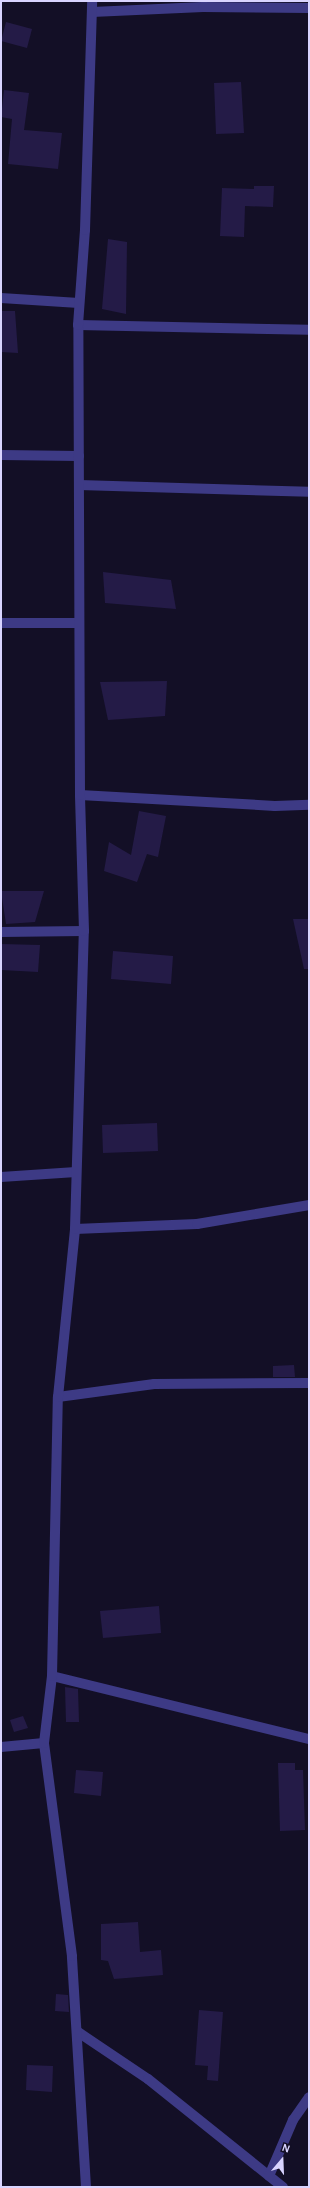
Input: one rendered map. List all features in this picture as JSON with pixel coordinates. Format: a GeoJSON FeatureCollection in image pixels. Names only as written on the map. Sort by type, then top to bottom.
{"type":"FeatureCollection","features":[{"type":"Feature","properties":{"kind":"street"},"geometry":{"type":"LineString","coordinates":[[86,2187],[78,2032],[72,1956],[44,1743],[52,1676],[58,1397],[75,1229],[84,931],[80,795],[78,325],[85,230],[92,1]]}},
{"type":"Feature","properties":{"kind":"street"},"geometry":{"type":"LineString","coordinates":[[92,12],[203,7],[309,8]]}},
{"type":"Feature","properties":{"kind":"street"},"geometry":{"type":"LineString","coordinates":[[1,298],[79,303]]}},
{"type":"Feature","properties":{"kind":"street"},"geometry":{"type":"LineString","coordinates":[[78,325],[309,330]]}},
{"type":"Feature","properties":{"kind":"street"},"geometry":{"type":"LineString","coordinates":[[1,455],[79,456]]}},
{"type":"Feature","properties":{"kind":"street"},"geometry":{"type":"LineString","coordinates":[[79,485],[309,492]]}},
{"type":"Feature","properties":{"kind":"street"},"geometry":{"type":"LineString","coordinates":[[1,623],[79,623]]}},
{"type":"Feature","properties":{"kind":"street"},"geometry":{"type":"LineString","coordinates":[[80,795],[275,806],[309,805]]}},
{"type":"Feature","properties":{"kind":"street"},"geometry":{"type":"LineString","coordinates":[[1,932],[84,931]]}},
{"type":"Feature","properties":{"kind":"street"},"geometry":{"type":"LineString","coordinates":[[1,1177],[76,1172]]}},
{"type":"Feature","properties":{"kind":"street"},"geometry":{"type":"LineString","coordinates":[[75,1229],[197,1224],[309,1206]]}},
{"type":"Feature","properties":{"kind":"street"},"geometry":{"type":"LineString","coordinates":[[58,1397],[154,1384],[309,1383]]}},
{"type":"Feature","properties":{"kind":"street"},"geometry":{"type":"LineString","coordinates":[[52,1676],[309,1739]]}},
{"type":"Feature","properties":{"kind":"street"},"geometry":{"type":"LineString","coordinates":[[1,1747],[44,1743]]}},
{"type":"Feature","properties":{"kind":"street"},"geometry":{"type":"LineString","coordinates":[[78,2032],[148,2079],[283,2187]]}},
{"type":"Feature","properties":{"kind":"street"},"geometry":{"type":"LineString","coordinates":[[268,2176],[293,2120],[309,2097]]}},
{"type":"Feature","properties":{"kind":"building"},"geometry":{"type":"Polygon","coordinates":[[[6,22],[32,29],[27,48],[1,41],[6,22]]]}},
{"type":"Feature","properties":{"kind":"building"},"geometry":{"type":"Polygon","coordinates":[[[241,82],[244,133],[216,134],[214,83],[241,82]]]}},
{"type":"Feature","properties":{"kind":"building"},"geometry":{"type":"Polygon","coordinates":[[[4,90],[29,93],[24,130],[62,133],[58,169],[8,164],[12,119],[1,117],[4,90]]]}},
{"type":"Feature","properties":{"kind":"building"},"geometry":{"type":"Polygon","coordinates":[[[254,186],[274,186],[273,207],[245,206],[244,237],[220,236],[222,188],[254,189],[254,186]]]}},
{"type":"Feature","properties":{"kind":"building"},"geometry":{"type":"Polygon","coordinates":[[[108,239],[127,242],[126,314],[102,309],[108,239]]]}},
{"type":"Feature","properties":{"kind":"building"},"geometry":{"type":"Polygon","coordinates":[[[1,311],[15,311],[18,353],[1,352],[1,311]]]}},
{"type":"Feature","properties":{"kind":"building"},"geometry":{"type":"Polygon","coordinates":[[[103,572],[171,580],[176,609],[105,603],[103,572]]]}},
{"type":"Feature","properties":{"kind":"building"},"geometry":{"type":"Polygon","coordinates":[[[167,681],[165,716],[108,720],[100,682],[167,681]]]}},
{"type":"Feature","properties":{"kind":"building"},"geometry":{"type":"Polygon","coordinates":[[[139,811],[166,816],[158,857],[147,854],[137,882],[104,871],[109,842],[131,855],[139,811]]]}},
{"type":"Feature","properties":{"kind":"building"},"geometry":{"type":"Polygon","coordinates":[[[1,891],[44,891],[35,922],[6,924],[1,891]]]}},
{"type":"Feature","properties":{"kind":"building"},"geometry":{"type":"Polygon","coordinates":[[[293,919],[309,919],[309,969],[304,969],[293,919]]]}},
{"type":"Feature","properties":{"kind":"building"},"geometry":{"type":"Polygon","coordinates":[[[1,944],[40,945],[38,972],[1,970],[1,944]]]}},
{"type":"Feature","properties":{"kind":"building"},"geometry":{"type":"Polygon","coordinates":[[[113,951],[173,956],[171,984],[111,979],[113,951]]]}},
{"type":"Feature","properties":{"kind":"building"},"geometry":{"type":"Polygon","coordinates":[[[157,1123],[158,1151],[103,1153],[102,1125],[157,1123]]]}},
{"type":"Feature","properties":{"kind":"building"},"geometry":{"type":"Polygon","coordinates":[[[294,1365],[295,1377],[273,1377],[273,1366],[294,1365]]]}},
{"type":"Feature","properties":{"kind":"building"},"geometry":{"type":"Polygon","coordinates":[[[159,1606],[161,1633],[103,1638],[100,1611],[159,1606]]]}},
{"type":"Feature","properties":{"kind":"building"},"geometry":{"type":"Polygon","coordinates":[[[65,1687],[78,1689],[79,1722],[66,1722],[65,1687]]]}},
{"type":"Feature","properties":{"kind":"building"},"geometry":{"type":"Polygon","coordinates":[[[23,1716],[28,1728],[14,1732],[10,1720],[23,1716]]]}},
{"type":"Feature","properties":{"kind":"building"},"geometry":{"type":"Polygon","coordinates":[[[278,1763],[295,1763],[295,1770],[303,1770],[305,1830],[280,1831],[278,1763]]]}},
{"type":"Feature","properties":{"kind":"building"},"geometry":{"type":"Polygon","coordinates":[[[76,1770],[103,1772],[101,1796],[74,1793],[76,1770]]]}},
{"type":"Feature","properties":{"kind":"building"},"geometry":{"type":"Polygon","coordinates":[[[138,1922],[140,1952],[161,1950],[163,1975],[114,1979],[108,1961],[101,1960],[101,1924],[138,1922]]]}},
{"type":"Feature","properties":{"kind":"building"},"geometry":{"type":"Polygon","coordinates":[[[56,1994],[68,1995],[69,2012],[55,2011],[56,1994]]]}},
{"type":"Feature","properties":{"kind":"building"},"geometry":{"type":"Polygon","coordinates":[[[199,2010],[223,2012],[218,2081],[207,2080],[208,2066],[195,2065],[199,2010]]]}},
{"type":"Feature","properties":{"kind":"building"},"geometry":{"type":"Polygon","coordinates":[[[27,2065],[53,2066],[52,2092],[26,2090],[27,2065]]]}}]}
